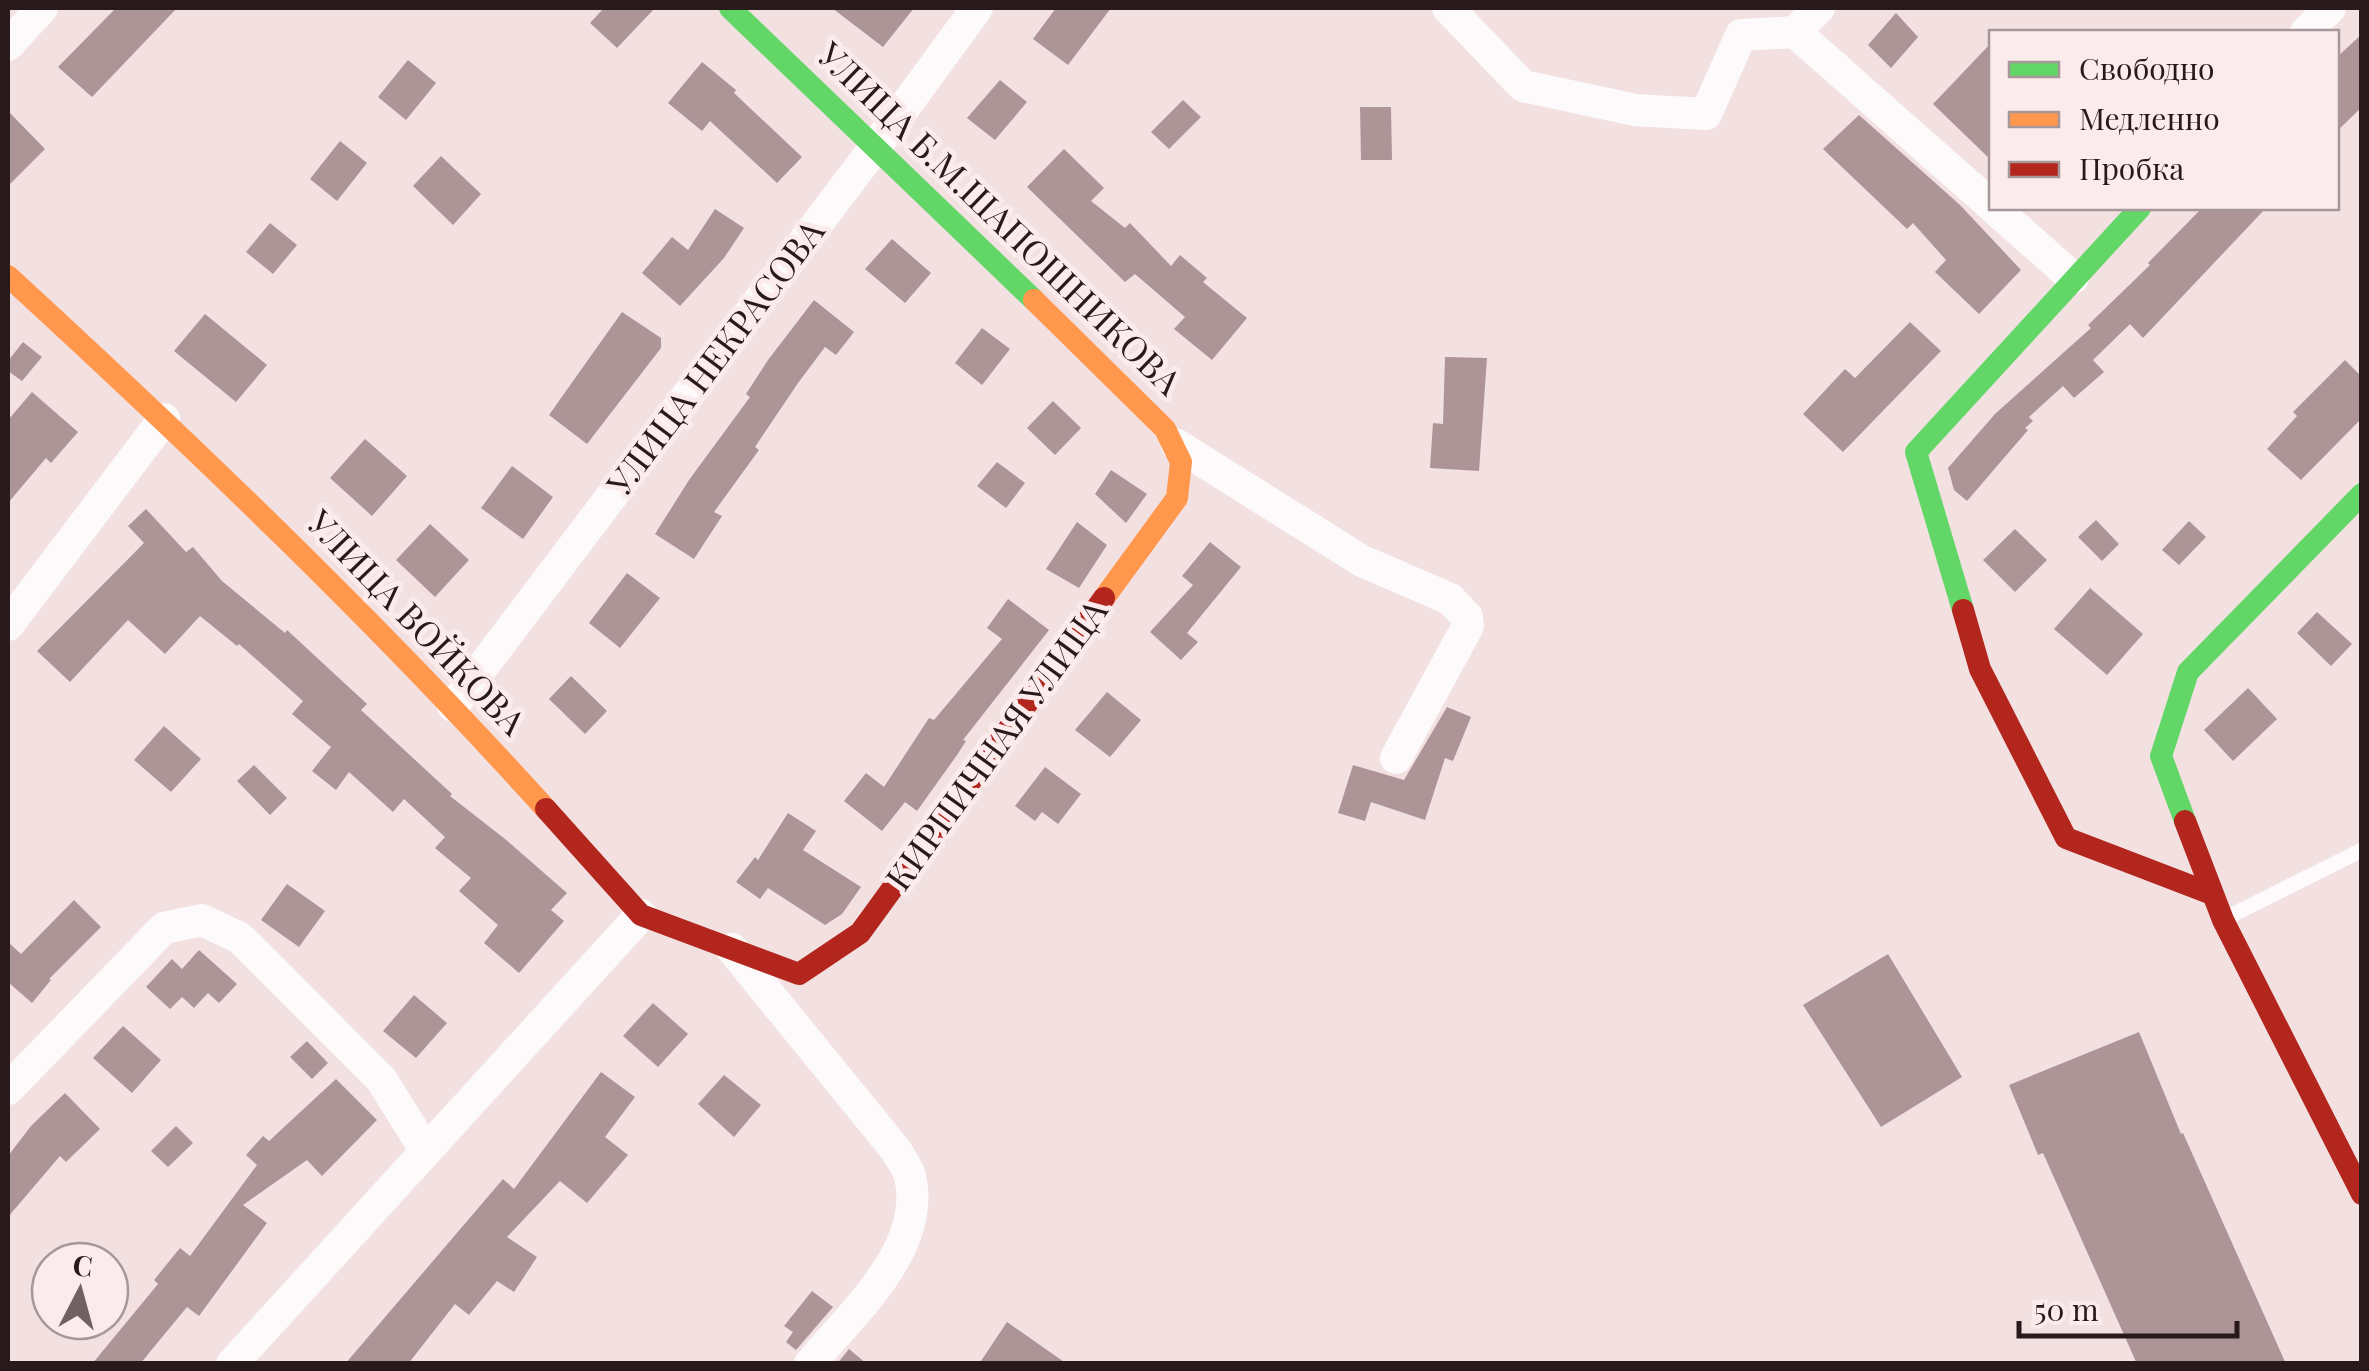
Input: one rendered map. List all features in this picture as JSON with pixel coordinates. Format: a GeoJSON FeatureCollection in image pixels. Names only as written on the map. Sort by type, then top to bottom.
{"type":"FeatureCollection","features":[{"type":"Feature","properties":{"kind":"street"},"geometry":{"type":"LineString","coordinates":[[8,45],[42,8]]}},
{"type":"Feature","properties":{"kind":"street","name":"УЛИЦА Б.М.ШАПОШНИКОВА"},"geometry":{"type":"LineString","coordinates":[[730,8],[1165,429],[1177,445],[1183,463],[1183,481],[1176,498]]}},
{"type":"Feature","properties":{"kind":"street","name":"УЛИЦА НЕКРАСОВА"},"geometry":{"type":"LineString","coordinates":[[453,706],[976,8]]}},
{"type":"Feature","properties":{"kind":"street"},"geometry":{"type":"LineString","coordinates":[[1448,8],[1522,86],[1653,111],[1706,114],[1741,35],[1795,32],[1819,8]]}},
{"type":"Feature","properties":{"kind":"street"},"geometry":{"type":"LineString","coordinates":[[2308,30],[2330,8]]}},
{"type":"Feature","properties":{"kind":"street"},"geometry":{"type":"LineString","coordinates":[[1795,32],[1989,204]]}},
{"type":"Feature","properties":{"kind":"street"},"geometry":{"type":"LineString","coordinates":[[1995,210],[2073,278]]}},
{"type":"Feature","properties":{"kind":"street"},"geometry":{"type":"LineString","coordinates":[[2138,210],[1916,452],[1980,669],[2066,838],[2212,894]]}},
{"type":"Feature","properties":{"kind":"street","name":"УЛИЦА ВОЙКОВА"},"geometry":{"type":"LineString","coordinates":[[8,276],[164,418],[453,706],[641,916],[799,974]]}},
{"type":"Feature","properties":{"kind":"street"},"geometry":{"type":"LineString","coordinates":[[8,626],[164,418]]}},
{"type":"Feature","properties":{"kind":"street"},"geometry":{"type":"LineString","coordinates":[[1177,445],[1362,561],[1450,598],[1467,617],[1468,626],[1396,758]]}},
{"type":"Feature","properties":{"kind":"street"},"geometry":{"type":"LineString","coordinates":[[2362,494],[2188,672],[2161,756],[2222,920],[2362,1194]]}},
{"type":"Feature","properties":{"kind":"street","name":"КИРПИЧНАЯ УЛИЦА"},"geometry":{"type":"LineString","coordinates":[[799,974],[860,933],[1176,498]]}},
{"type":"Feature","properties":{"kind":"street"},"geometry":{"type":"LineString","coordinates":[[232,1364],[641,916]]}},
{"type":"Feature","properties":{"kind":"street"},"geometry":{"type":"LineString","coordinates":[[8,1090],[164,928],[202,920],[240,938],[381,1079],[426,1152]]}},
{"type":"Feature","properties":{"kind":"street"},"geometry":{"type":"LineString","coordinates":[[732,949],[910,1174],[910,1228],[896,1258],[810,1364]]}},
{"type":"Feature","properties":{"kind":"lane"},"geometry":{"type":"LineString","coordinates":[[2222,920],[2362,850]]}},
{"type":"Feature","properties":{"kind":"building"},"geometry":{"type":"Polygon","coordinates":[[[116,8],[177,8],[92,97],[58,67],[116,8]]]}},
{"type":"Feature","properties":{"kind":"building"},"geometry":{"type":"Polygon","coordinates":[[[604,8],[655,8],[617,48],[590,23],[604,8]]]}},
{"type":"Feature","properties":{"kind":"building"},"geometry":{"type":"Polygon","coordinates":[[[832,8],[914,8],[883,47],[832,8]]]}},
{"type":"Feature","properties":{"kind":"building"},"geometry":{"type":"Polygon","coordinates":[[[1056,8],[1111,8],[1068,65],[1033,39],[1056,8]]]}},
{"type":"Feature","properties":{"kind":"building"},"geometry":{"type":"Polygon","coordinates":[[[1896,13],[1918,37],[1891,68],[1868,45],[1896,13]]]}},
{"type":"Feature","properties":{"kind":"building"},"geometry":{"type":"Polygon","coordinates":[[[2362,34],[2362,107],[2339,129],[2339,55],[2362,34]]]}},
{"type":"Feature","properties":{"kind":"building"},"geometry":{"type":"Polygon","coordinates":[[[1989,45],[1989,158],[1933,104],[1989,45]]]}},
{"type":"Feature","properties":{"kind":"building"},"geometry":{"type":"Polygon","coordinates":[[[408,60],[436,83],[406,120],[378,97],[408,60]]]}},
{"type":"Feature","properties":{"kind":"building"},"geometry":{"type":"Polygon","coordinates":[[[702,62],[736,90],[734,93],[802,157],[777,183],[710,121],[702,131],[668,103],[702,62]]]}},
{"type":"Feature","properties":{"kind":"building"},"geometry":{"type":"Polygon","coordinates":[[[1000,80],[1027,102],[995,140],[967,118],[1000,80]]]}},
{"type":"Feature","properties":{"kind":"building"},"geometry":{"type":"Polygon","coordinates":[[[1183,100],[1201,117],[1169,149],[1151,132],[1183,100]]]}},
{"type":"Feature","properties":{"kind":"building"},"geometry":{"type":"Polygon","coordinates":[[[1360,107],[1391,107],[1392,160],[1361,160],[1360,107]]]}},
{"type":"Feature","properties":{"kind":"building"},"geometry":{"type":"Polygon","coordinates":[[[8,111],[45,149],[8,186],[8,111]]]}},
{"type":"Feature","properties":{"kind":"building"},"geometry":{"type":"Polygon","coordinates":[[[1859,115],[1960,205],[2021,270],[1979,314],[1935,272],[1946,260],[1913,223],[1907,229],[1823,149],[1859,115]]]}},
{"type":"Feature","properties":{"kind":"building"},"geometry":{"type":"Polygon","coordinates":[[[340,141],[367,163],[337,201],[310,179],[340,141]]]}},
{"type":"Feature","properties":{"kind":"building"},"geometry":{"type":"Polygon","coordinates":[[[1064,149],[1104,188],[1091,201],[1125,228],[1130,223],[1171,266],[1180,255],[1207,278],[1203,282],[1247,318],[1212,360],[1174,329],[1185,317],[1135,274],[1125,282],[1027,187],[1064,149]]]}},
{"type":"Feature","properties":{"kind":"building"},"geometry":{"type":"Polygon","coordinates":[[[441,156],[481,194],[453,225],[413,186],[441,156]]]}},
{"type":"Feature","properties":{"kind":"building"},"geometry":{"type":"Polygon","coordinates":[[[715,209],[744,228],[724,258],[680,306],[642,273],[672,237],[688,250],[715,209]]]}},
{"type":"Feature","properties":{"kind":"building"},"geometry":{"type":"Polygon","coordinates":[[[2200,210],[2264,210],[2143,338],[2130,324],[2093,360],[2104,372],[2074,398],[2063,386],[2029,417],[2033,421],[2025,428],[2028,430],[1967,501],[1954,490],[1948,468],[1995,414],[2091,328],[2088,325],[2200,210]]]}},
{"type":"Feature","properties":{"kind":"building"},"geometry":{"type":"Polygon","coordinates":[[[270,223],[297,245],[273,274],[246,252],[270,223]]]}},
{"type":"Feature","properties":{"kind":"building"},"geometry":{"type":"Polygon","coordinates":[[[892,239],[931,273],[905,303],[865,269],[892,239]]]}},
{"type":"Feature","properties":{"kind":"building"},"geometry":{"type":"Polygon","coordinates":[[[814,300],[854,332],[836,355],[825,347],[798,383],[755,447],[759,450],[714,512],[722,516],[694,559],[655,534],[750,397],[746,394],[768,360],[814,300]]]}},
{"type":"Feature","properties":{"kind":"building"},"geometry":{"type":"Polygon","coordinates":[[[622,312],[661,338],[661,348],[587,444],[549,415],[622,312]]]}},
{"type":"Feature","properties":{"kind":"building"},"geometry":{"type":"Polygon","coordinates":[[[205,314],[267,365],[236,402],[174,351],[205,314]]]}},
{"type":"Feature","properties":{"kind":"building"},"geometry":{"type":"Polygon","coordinates":[[[1910,322],[1941,351],[1843,452],[1803,414],[1845,369],[1855,378],[1910,322]]]}},
{"type":"Feature","properties":{"kind":"building"},"geometry":{"type":"Polygon","coordinates":[[[982,328],[1010,349],[982,385],[955,363],[982,328]]]}},
{"type":"Feature","properties":{"kind":"building"},"geometry":{"type":"Polygon","coordinates":[[[23,342],[42,357],[22,381],[8,371],[8,361],[23,342]]]}},
{"type":"Feature","properties":{"kind":"building"},"geometry":{"type":"Polygon","coordinates":[[[1445,357],[1487,358],[1479,471],[1430,468],[1433,423],[1443,424],[1445,357]]]}},
{"type":"Feature","properties":{"kind":"building"},"geometry":{"type":"Polygon","coordinates":[[[2345,360],[2362,377],[2362,418],[2301,480],[2267,449],[2297,416],[2293,412],[2345,360]]]}},
{"type":"Feature","properties":{"kind":"building"},"geometry":{"type":"Polygon","coordinates":[[[32,392],[78,432],[51,463],[46,458],[8,503],[8,420],[32,392]]]}},
{"type":"Feature","properties":{"kind":"building"},"geometry":{"type":"Polygon","coordinates":[[[1053,401],[1081,428],[1055,455],[1027,428],[1053,401]]]}},
{"type":"Feature","properties":{"kind":"building"},"geometry":{"type":"Polygon","coordinates":[[[365,439],[407,476],[372,516],[330,478],[365,439]]]}},
{"type":"Feature","properties":{"kind":"building"},"geometry":{"type":"Polygon","coordinates":[[[997,462],[1025,483],[1006,508],[977,486],[997,462]]]}},
{"type":"Feature","properties":{"kind":"building"},"geometry":{"type":"Polygon","coordinates":[[[512,466],[553,497],[523,539],[481,508],[512,466]]]}},
{"type":"Feature","properties":{"kind":"building"},"geometry":{"type":"Polygon","coordinates":[[[1111,470],[1147,494],[1126,523],[1095,494],[1111,470]]]}},
{"type":"Feature","properties":{"kind":"building"},"geometry":{"type":"Polygon","coordinates":[[[146,509],[186,552],[193,547],[222,581],[285,633],[287,630],[367,704],[361,710],[450,796],[567,893],[551,910],[564,921],[519,973],[484,943],[498,925],[459,891],[471,878],[435,848],[445,837],[404,799],[393,812],[349,772],[336,790],[312,771],[331,747],[292,714],[303,701],[239,644],[200,616],[165,654],[128,620],[70,682],[37,651],[144,543],[128,526],[146,509]]]}},
{"type":"Feature","properties":{"kind":"building"},"geometry":{"type":"Polygon","coordinates":[[[2096,520],[2119,544],[2102,561],[2078,537],[2096,520]]]}},
{"type":"Feature","properties":{"kind":"building"},"geometry":{"type":"Polygon","coordinates":[[[2189,521],[2206,537],[2179,565],[2162,550],[2189,521]]]}},
{"type":"Feature","properties":{"kind":"building"},"geometry":{"type":"Polygon","coordinates":[[[1077,522],[1107,545],[1079,588],[1046,569],[1077,522]]]}},
{"type":"Feature","properties":{"kind":"building"},"geometry":{"type":"Polygon","coordinates":[[[430,524],[469,560],[435,597],[396,560],[430,524]]]}},
{"type":"Feature","properties":{"kind":"building"},"geometry":{"type":"Polygon","coordinates":[[[2015,529],[2047,560],[2015,592],[1983,560],[2015,529]]]}},
{"type":"Feature","properties":{"kind":"building"},"geometry":{"type":"Polygon","coordinates":[[[1210,542],[1241,567],[1187,633],[1198,642],[1181,660],[1150,632],[1193,585],[1182,576],[1210,542]]]}},
{"type":"Feature","properties":{"kind":"building"},"geometry":{"type":"Polygon","coordinates":[[[627,573],[660,598],[620,648],[589,623],[627,573]]]}},
{"type":"Feature","properties":{"kind":"building"},"geometry":{"type":"Polygon","coordinates":[[[2090,588],[2143,634],[2107,675],[2054,629],[2090,588]]]}},
{"type":"Feature","properties":{"kind":"building"},"geometry":{"type":"Polygon","coordinates":[[[1008,599],[1049,630],[963,740],[966,741],[917,811],[905,802],[882,831],[844,801],[866,773],[884,787],[929,718],[934,720],[1002,639],[987,628],[1008,599]]]}},
{"type":"Feature","properties":{"kind":"building"},"geometry":{"type":"Polygon","coordinates":[[[2317,612],[2352,644],[2331,666],[2297,633],[2317,612]]]}},
{"type":"Feature","properties":{"kind":"building"},"geometry":{"type":"Polygon","coordinates":[[[571,676],[607,711],[585,734],[549,699],[571,676]]]}},
{"type":"Feature","properties":{"kind":"building"},"geometry":{"type":"Polygon","coordinates":[[[2248,688],[2277,719],[2233,761],[2204,730],[2248,688]]]}},
{"type":"Feature","properties":{"kind":"building"},"geometry":{"type":"Polygon","coordinates":[[[1107,692],[1141,720],[1110,757],[1075,730],[1107,692]]]}},
{"type":"Feature","properties":{"kind":"building"},"geometry":{"type":"Polygon","coordinates":[[[1447,707],[1471,717],[1453,761],[1445,758],[1425,820],[1371,802],[1365,821],[1338,813],[1353,765],[1404,780],[1447,707]]]}},
{"type":"Feature","properties":{"kind":"building"},"geometry":{"type":"Polygon","coordinates":[[[164,726],[201,759],[171,792],[134,760],[164,726]]]}},
{"type":"Feature","properties":{"kind":"building"},"geometry":{"type":"Polygon","coordinates":[[[254,765],[287,798],[270,815],[237,781],[254,765]]]}},
{"type":"Feature","properties":{"kind":"building"},"geometry":{"type":"Polygon","coordinates":[[[1045,767],[1081,794],[1058,824],[1042,812],[1035,821],[1015,806],[1045,767]]]}},
{"type":"Feature","properties":{"kind":"building"},"geometry":{"type":"Polygon","coordinates":[[[788,813],[816,831],[803,850],[861,887],[842,914],[825,925],[768,888],[760,899],[736,882],[755,857],[758,860],[788,813]]]}},
{"type":"Feature","properties":{"kind":"building"},"geometry":{"type":"Polygon","coordinates":[[[287,884],[325,911],[299,947],[261,920],[287,884]]]}},
{"type":"Feature","properties":{"kind":"building"},"geometry":{"type":"Polygon","coordinates":[[[74,900],[101,927],[49,979],[32,1003],[8,982],[8,942],[21,954],[74,900]]]}},
{"type":"Feature","properties":{"kind":"building"},"geometry":{"type":"Polygon","coordinates":[[[199,950],[237,984],[219,1003],[208,993],[194,1008],[182,997],[170,1009],[146,987],[172,959],[182,969],[199,950]]]}},
{"type":"Feature","properties":{"kind":"building"},"geometry":{"type":"Polygon","coordinates":[[[1888,954],[1962,1077],[1881,1127],[1803,1005],[1888,954]]]}},
{"type":"Feature","properties":{"kind":"building"},"geometry":{"type":"Polygon","coordinates":[[[414,995],[447,1023],[416,1058],[383,1031],[414,995]]]}},
{"type":"Feature","properties":{"kind":"building"},"geometry":{"type":"Polygon","coordinates":[[[653,1003],[688,1034],[658,1067],[623,1036],[653,1003]]]}},
{"type":"Feature","properties":{"kind":"building"},"geometry":{"type":"Polygon","coordinates":[[[123,1026],[161,1060],[132,1093],[93,1058],[123,1026]]]}},
{"type":"Feature","properties":{"kind":"building"},"geometry":{"type":"Polygon","coordinates":[[[2139,1032],[2286,1364],[2137,1364],[2043,1153],[2038,1155],[2009,1085],[2139,1032]]]}},
{"type":"Feature","properties":{"kind":"building"},"geometry":{"type":"Polygon","coordinates":[[[307,1041],[328,1063],[312,1079],[290,1057],[307,1041]]]}},
{"type":"Feature","properties":{"kind":"building"},"geometry":{"type":"Polygon","coordinates":[[[601,1072],[635,1097],[605,1137],[628,1155],[587,1203],[560,1181],[507,1237],[537,1257],[514,1292],[497,1281],[469,1315],[455,1304],[408,1364],[345,1364],[503,1179],[514,1189],[601,1072]]]}},
{"type":"Feature","properties":{"kind":"building"},"geometry":{"type":"Polygon","coordinates":[[[724,1075],[761,1105],[734,1137],[698,1104],[724,1075]]]}},
{"type":"Feature","properties":{"kind":"building"},"geometry":{"type":"Polygon","coordinates":[[[336,1079],[377,1120],[322,1176],[307,1160],[243,1205],[267,1223],[199,1316],[187,1307],[140,1364],[92,1364],[111,1341],[130,1341],[130,1318],[158,1284],[154,1280],[180,1248],[190,1256],[257,1165],[246,1155],[263,1136],[269,1141],[336,1079]]]}},
{"type":"Feature","properties":{"kind":"building"},"geometry":{"type":"Polygon","coordinates":[[[65,1093],[100,1129],[66,1162],[60,1156],[8,1217],[8,1156],[31,1126],[65,1093]]]}},
{"type":"Feature","properties":{"kind":"building"},"geometry":{"type":"Polygon","coordinates":[[[176,1126],[193,1143],[168,1167],[151,1151],[176,1126]]]}},
{"type":"Feature","properties":{"kind":"building"},"geometry":{"type":"Polygon","coordinates":[[[812,1291],[833,1307],[796,1350],[786,1342],[793,1332],[784,1326],[812,1291]]]}},
{"type":"Feature","properties":{"kind":"building"},"geometry":{"type":"Polygon","coordinates":[[[1007,1322],[1067,1364],[979,1364],[1007,1322]]]}},
{"type":"Feature","properties":{"kind":"building"},"geometry":{"type":"Polygon","coordinates":[[[849,1349],[867,1364],[837,1364],[849,1349]]]}},
{"type":"Feature","properties":{"kind":"traffic: fast"},"geometry":{"type":"LineString","coordinates":[[730,8],[1034,300]]}},
{"type":"Feature","properties":{"kind":"traffic: fast"},"geometry":{"type":"LineString","coordinates":[[1963,610],[1916,452],[2138,210]]}},
{"type":"Feature","properties":{"kind":"traffic: fast"},"geometry":{"type":"LineString","coordinates":[[2185,821],[2161,756],[2188,672],[2362,494]]}},
{"type":"Feature","properties":{"kind":"traffic: slow"},"geometry":{"type":"LineString","coordinates":[[8,276],[283,536],[546,809]]}},
{"type":"Feature","properties":{"kind":"traffic: slow"},"geometry":{"type":"LineString","coordinates":[[1034,300],[1165,429],[1181,462],[1177,498],[1104,598]]}},
{"type":"Feature","properties":{"kind":"traffic: jam"},"geometry":{"type":"LineString","coordinates":[[546,809],[641,915],[799,974],[860,933],[1104,598]]}},
{"type":"Feature","properties":{"kind":"traffic: jam"},"geometry":{"type":"LineString","coordinates":[[1963,610],[1980,669],[2066,838],[2212,894]]}},
{"type":"Feature","properties":{"kind":"traffic: jam"},"geometry":{"type":"LineString","coordinates":[[2185,821],[2223,920],[2362,1194]]}}]}
